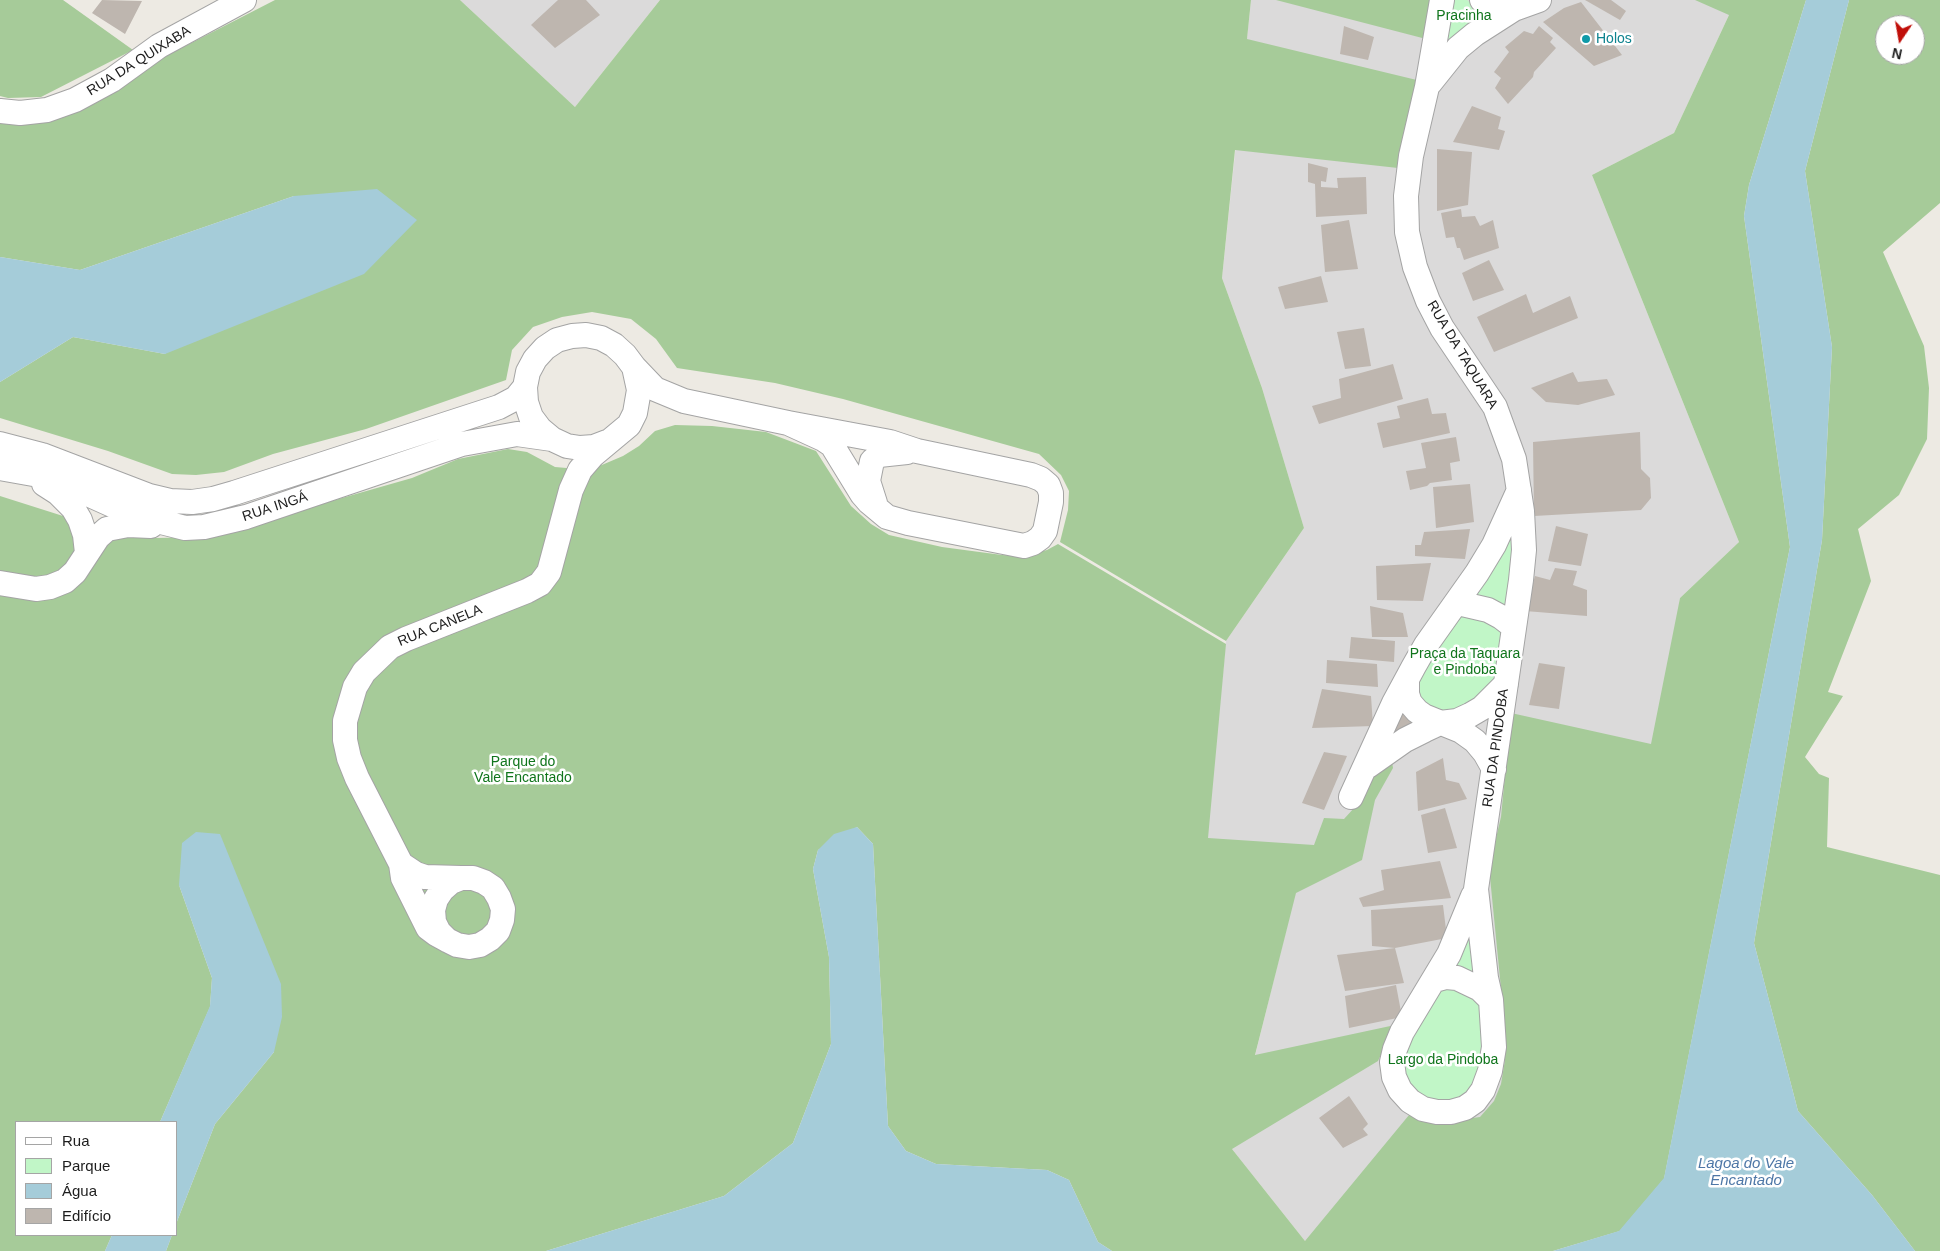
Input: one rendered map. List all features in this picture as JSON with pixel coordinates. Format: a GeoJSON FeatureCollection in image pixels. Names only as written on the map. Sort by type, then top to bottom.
{"type":"FeatureCollection","features":[{"type":"Feature","properties":{"kind":"street","name":"RUA DA QUIXABA"},"geometry":{"type":"LineString","coordinates":[[0,111],[20,113],[47,110],[74,100],[112,80],[159,46],[244,0]]}},
{"type":"Feature","properties":{"kind":"street","name":"RUA DA TAQUARA"},"geometry":{"type":"LineString","coordinates":[[1442,0],[1427,87],[1411,156],[1406,196],[1406,232],[1415,267],[1428,301],[1442,328],[1495,407],[1514,459],[1520,488]]}},
{"type":"Feature","properties":{"kind":"street"},"geometry":{"type":"LineString","coordinates":[[1482,0],[1499,7],[1514,9]]}},
{"type":"Feature","properties":{"kind":"street"},"geometry":{"type":"LineString","coordinates":[[1427,87],[1458,48],[1475,34],[1514,9],[1539,0]]}},
{"type":"Feature","properties":{"kind":"street"},"geometry":{"type":"LineString","coordinates":[[684,401],[658,402],[649,407],[607,442],[594,447],[580,448],[567,446],[553,440],[540,429],[531,417],[526,402],[525,387],[528,372],[535,359],[545,348],[557,340],[586,335],[601,338],[620,350],[655,389],[684,401],[890,442],[916,451],[1031,475],[1041,479],[1048,485],[1051,493],[1045,531],[1034,543],[1024,546],[898,521],[879,511],[862,494],[832,445],[823,438],[788,423]]}},
{"type":"Feature","properties":{"kind":"street"},"geometry":{"type":"LineString","coordinates":[[628,424],[635,413],[639,390],[634,367]]}},
{"type":"Feature","properties":{"kind":"street","name":"RUA INGÁ"},"geometry":{"type":"LineString","coordinates":[[0,444],[42,455],[149,496],[170,501],[192,502],[234,493],[498,407],[516,398],[525,387]]}},
{"type":"Feature","properties":{"kind":"street","name":"RUA INGÁ"},"geometry":{"type":"LineString","coordinates":[[6,469],[50,477],[132,514],[185,528],[204,527],[246,517],[462,444],[517,434],[553,440]]}},
{"type":"Feature","properties":{"kind":"street","name":"RUA CANELA"},"geometry":{"type":"LineString","coordinates":[[553,440],[569,468],[571,490]]}},
{"type":"Feature","properties":{"kind":"street","name":"RUA CANELA"},"geometry":{"type":"LineString","coordinates":[[401,864],[416,874],[425,877],[478,880],[493,888],[499,898],[502,909],[502,920],[498,931],[480,945],[469,947],[457,945],[428,928],[403,878],[401,864],[357,778],[349,758],[345,740],[345,721],[355,687],[364,672],[390,647],[527,592],[540,584],[549,572],[571,490],[586,462],[607,442]]}},
{"type":"Feature","properties":{"kind":"street"},"geometry":{"type":"LineString","coordinates":[[879,511],[868,481],[872,462],[879,455],[916,451]]}},
{"type":"Feature","properties":{"kind":"street"},"geometry":{"type":"LineString","coordinates":[[6,469],[45,485],[58,493],[80,520],[85,535],[87,553]]}},
{"type":"Feature","properties":{"kind":"street"},"geometry":{"type":"LineString","coordinates":[[1352,797],[1394,703],[1426,646],[1458,603],[1494,545],[1520,488]]}},
{"type":"Feature","properties":{"kind":"street","name":"RUA DA PINDOBA"},"geometry":{"type":"LineString","coordinates":[[1476,889],[1485,968],[1494,1022],[1494,1047],[1490,1070],[1483,1090],[1475,1101],[1465,1108],[1451,1112],[1437,1112],[1423,1108],[1410,1101],[1400,1090],[1394,1077],[1392,1062],[1394,1049],[1402,1032],[1435,980],[1461,927],[1476,889],[1522,580],[1524,550],[1520,488]]}},
{"type":"Feature","properties":{"kind":"street"},"geometry":{"type":"LineString","coordinates":[[0,583],[36,589],[50,587],[64,581],[83,562],[98,538],[107,529],[116,526],[185,528]]}},
{"type":"Feature","properties":{"kind":"street"},"geometry":{"type":"LineString","coordinates":[[1458,603],[1488,610],[1501,617],[1514,628]]}},
{"type":"Feature","properties":{"kind":"street"},"geometry":{"type":"LineString","coordinates":[[1406,681],[1410,703],[1424,716],[1461,731],[1475,741],[1486,753],[1494,769]]}},
{"type":"Feature","properties":{"kind":"street"},"geometry":{"type":"LineString","coordinates":[[1367,767],[1405,740],[1440,723],[1457,721],[1482,708],[1506,684]]}},
{"type":"Feature","properties":{"kind":"street"},"geometry":{"type":"LineString","coordinates":[[448,940],[439,932],[434,922],[433,910],[436,899],[442,890],[451,882],[461,878]]}},
{"type":"Feature","properties":{"kind":"street"},"geometry":{"type":"LineString","coordinates":[[1435,980],[1446,977],[1457,978],[1480,989],[1491,1000]]}},
{"type":"Feature","properties":{"kind":"shaded area"},"geometry":{"type":"Polygon","coordinates":[[[460,0],[660,0],[575,107],[460,0]]]}},
{"type":"Feature","properties":{"kind":"shaded area"},"geometry":{"type":"Polygon","coordinates":[[[1251,0],[1736,0],[1674,133],[1592,175],[1739,542],[1680,598],[1624,1045],[1305,1241],[1232,1149],[1295,894],[1204,866],[1226,641],[1304,528],[1262,388],[1222,278],[1251,0]]]}},
{"type":"Feature","properties":{"kind":"green space"},"geometry":{"type":"Polygon","coordinates":[[[0,0],[63,0],[133,50],[41,97],[8,98],[0,96],[0,0]]]}},
{"type":"Feature","properties":{"kind":"green space"},"geometry":{"type":"Polygon","coordinates":[[[275,0],[460,0],[575,107],[660,0],[1251,0],[1247,39],[1425,82],[1409,125],[1398,168],[1235,150],[1222,278],[1262,388],[1304,528],[1226,641],[1060,542],[1068,510],[1069,491],[1061,475],[1039,454],[843,399],[775,383],[677,368],[656,339],[631,319],[592,312],[562,317],[533,327],[512,350],[506,380],[366,429],[273,454],[224,472],[196,475],[172,474],[108,451],[0,418],[0,382],[73,337],[165,354],[294,196],[80,270],[0,257],[0,121],[47,117],[275,0]]]}},
{"type":"Feature","properties":{"kind":"green space"},"geometry":{"type":"Polygon","coordinates":[[[1276,0],[1436,0],[1430,40],[1276,0]]]}},
{"type":"Feature","properties":{"kind":"green space","name":"Pracinha"},"geometry":{"type":"Polygon","coordinates":[[[1451,0],[1467,0],[1490,15],[1441,57],[1451,0]]]}},
{"type":"Feature","properties":{"kind":"green space","name":"Parque do Vale Encantado"},"geometry":{"type":"Polygon","coordinates":[[[1695,0],[1806,0],[1749,185],[1744,216],[1790,547],[1664,1179],[1620,1231],[1553,1251],[1112,1251],[1098,1242],[1069,1180],[1047,1170],[936,1164],[906,1151],[888,1126],[873,844],[857,827],[818,850],[813,869],[829,957],[831,1044],[793,1143],[724,1196],[546,1251],[166,1251],[172,1236],[178,1236],[178,1219],[215,1124],[274,1052],[179,885],[212,978],[210,1007],[160,1121],[15,1121],[15,1236],[112,1236],[105,1251],[0,1251],[0,496],[126,536],[156,538],[205,537],[412,478],[458,459],[508,449],[527,452],[555,467],[590,470],[623,456],[639,446],[655,431],[675,425],[712,426],[766,432],[816,451],[851,506],[871,524],[889,535],[942,547],[1002,555],[1023,556],[1047,550],[1058,544],[1226,644],[1208,838],[1314,845],[1324,818],[1344,819],[1355,807],[1370,777],[1392,762],[1393,768],[1375,800],[1362,860],[1296,893],[1255,1055],[1395,1025],[1378,1061],[1232,1149],[1305,1241],[1414,1109],[1465,1119],[1480,1117],[1494,1101],[1501,1084],[1505,1060],[1505,1029],[1489,867],[1501,817],[1511,713],[1651,744],[1680,598],[1739,542],[1592,175],[1674,133],[1729,15],[1695,0]]]}},
{"type":"Feature","properties":{"kind":"green space"},"geometry":{"type":"Polygon","coordinates":[[[1849,0],[1940,0],[1940,203],[1883,252],[1924,346],[1929,388],[1927,439],[1899,495],[1858,529],[1871,581],[1828,692],[1843,696],[1805,757],[1819,774],[1829,778],[1827,847],[1940,875],[1940,1251],[1915,1251],[1872,1195],[1798,1111],[1754,943],[1822,540],[1832,347],[1805,171],[1849,0]]]}},
{"type":"Feature","properties":{"kind":"green space","name":"Praça da Taquara e Pindoba"},"geometry":{"type":"Polygon","coordinates":[[[1516,508],[1500,671],[1491,686],[1456,713],[1419,707],[1417,676],[1516,508]]]}},
{"type":"Feature","properties":{"kind":"green space"},"geometry":{"type":"Polygon","coordinates":[[[1471,920],[1480,980],[1449,970],[1471,920]]]}},
{"type":"Feature","properties":{"kind":"green space","name":"Largo da Pindoba"},"geometry":{"type":"Polygon","coordinates":[[[1455,987],[1476,999],[1483,1015],[1484,1032],[1480,1072],[1464,1099],[1445,1105],[1417,1096],[1403,1070],[1403,1055],[1435,993],[1445,988],[1455,987]]]}},
{"type":"Feature","properties":{"kind":"water","name":"Lagoa do Vale Encantado"},"geometry":{"type":"Polygon","coordinates":[[[1806,0],[1849,0],[1805,171],[1832,347],[1822,540],[1754,943],[1798,1111],[1872,1195],[1915,1251],[1553,1251],[1619,1231],[1664,1178],[1790,547],[1744,216],[1749,185],[1806,0]]]}},
{"type":"Feature","properties":{"kind":"water"},"geometry":{"type":"Polygon","coordinates":[[[377,189],[417,220],[364,274],[165,354],[73,337],[0,382],[0,257],[80,270],[294,196],[377,189]]]}},
{"type":"Feature","properties":{"kind":"water"},"geometry":{"type":"Polygon","coordinates":[[[857,827],[873,844],[888,1126],[906,1151],[936,1164],[1047,1170],[1069,1180],[1098,1242],[1112,1251],[546,1251],[724,1196],[793,1143],[831,1044],[829,957],[813,869],[818,850],[834,834],[857,827]]]}},
{"type":"Feature","properties":{"kind":"water"},"geometry":{"type":"Polygon","coordinates":[[[196,832],[220,834],[281,984],[282,1017],[274,1052],[215,1124],[178,1219],[178,1121],[160,1121],[210,1006],[212,978],[179,885],[182,843],[196,832]]]}},
{"type":"Feature","properties":{"kind":"water"},"geometry":{"type":"Polygon","coordinates":[[[112,1236],[172,1236],[166,1251],[105,1251],[112,1236]]]}},
{"type":"Feature","properties":{"kind":"building"},"geometry":{"type":"Polygon","coordinates":[[[102,0],[142,1],[125,34],[92,13],[102,0]]]}},
{"type":"Feature","properties":{"kind":"building"},"geometry":{"type":"Polygon","coordinates":[[[558,0],[586,0],[600,15],[555,48],[531,25],[558,0]]]}},
{"type":"Feature","properties":{"kind":"building"},"geometry":{"type":"Polygon","coordinates":[[[1585,0],[1611,0],[1626,11],[1620,20],[1585,0]]]}},
{"type":"Feature","properties":{"kind":"building","name":"Holos"},"geometry":{"type":"Polygon","coordinates":[[[1581,2],[1622,55],[1594,66],[1543,22],[1564,8],[1581,2]]]}},
{"type":"Feature","properties":{"kind":"building"},"geometry":{"type":"Polygon","coordinates":[[[1344,26],[1374,37],[1368,60],[1340,54],[1344,26]]]}},
{"type":"Feature","properties":{"kind":"building"},"geometry":{"type":"Polygon","coordinates":[[[1539,26],[1553,38],[1550,42],[1556,48],[1508,104],[1495,88],[1501,78],[1494,72],[1509,52],[1505,47],[1524,31],[1533,34],[1539,26]]]}},
{"type":"Feature","properties":{"kind":"building"},"geometry":{"type":"Polygon","coordinates":[[[1472,106],[1501,117],[1498,129],[1505,131],[1499,150],[1453,142],[1472,106]]]}},
{"type":"Feature","properties":{"kind":"building"},"geometry":{"type":"Polygon","coordinates":[[[1437,149],[1472,152],[1468,205],[1437,211],[1437,149]]]}},
{"type":"Feature","properties":{"kind":"building"},"geometry":{"type":"Polygon","coordinates":[[[1308,163],[1328,168],[1326,182],[1321,181],[1321,187],[1338,188],[1337,178],[1366,177],[1367,214],[1316,217],[1315,184],[1308,182],[1308,163]]]}},
{"type":"Feature","properties":{"kind":"building"},"geometry":{"type":"Polygon","coordinates":[[[1461,209],[1462,217],[1475,216],[1480,226],[1493,220],[1499,248],[1464,260],[1460,248],[1457,248],[1454,237],[1446,238],[1441,213],[1461,209]]]}},
{"type":"Feature","properties":{"kind":"building"},"geometry":{"type":"Polygon","coordinates":[[[1349,220],[1358,269],[1325,272],[1321,225],[1349,220]]]}},
{"type":"Feature","properties":{"kind":"building"},"geometry":{"type":"Polygon","coordinates":[[[1489,260],[1504,290],[1473,301],[1462,273],[1489,260]]]}},
{"type":"Feature","properties":{"kind":"building"},"geometry":{"type":"Polygon","coordinates":[[[1321,276],[1328,302],[1285,309],[1278,287],[1321,276]]]}},
{"type":"Feature","properties":{"kind":"building"},"geometry":{"type":"Polygon","coordinates":[[[1526,294],[1533,313],[1570,296],[1578,318],[1494,352],[1477,317],[1526,294]]]}},
{"type":"Feature","properties":{"kind":"building"},"geometry":{"type":"Polygon","coordinates":[[[1364,328],[1371,366],[1345,369],[1337,332],[1364,328]]]}},
{"type":"Feature","properties":{"kind":"building"},"geometry":{"type":"Polygon","coordinates":[[[1393,364],[1403,399],[1319,424],[1312,406],[1341,398],[1339,379],[1393,364]]]}},
{"type":"Feature","properties":{"kind":"building"},"geometry":{"type":"Polygon","coordinates":[[[1573,372],[1578,382],[1607,379],[1615,395],[1578,405],[1546,402],[1531,388],[1573,372]]]}},
{"type":"Feature","properties":{"kind":"building"},"geometry":{"type":"Polygon","coordinates":[[[1428,398],[1432,414],[1446,413],[1450,433],[1383,448],[1377,423],[1400,418],[1397,406],[1428,398]]]}},
{"type":"Feature","properties":{"kind":"building"},"geometry":{"type":"Polygon","coordinates":[[[1640,432],[1641,469],[1650,478],[1651,498],[1641,510],[1534,516],[1533,442],[1640,432]]]}},
{"type":"Feature","properties":{"kind":"building"},"geometry":{"type":"Polygon","coordinates":[[[1456,437],[1460,461],[1450,463],[1452,480],[1430,483],[1427,486],[1410,490],[1406,471],[1426,468],[1421,443],[1456,437]]]}},
{"type":"Feature","properties":{"kind":"building"},"geometry":{"type":"Polygon","coordinates":[[[1470,484],[1474,522],[1436,528],[1433,487],[1470,484]]]}},
{"type":"Feature","properties":{"kind":"building"},"geometry":{"type":"Polygon","coordinates":[[[1556,526],[1588,534],[1581,566],[1548,561],[1556,526]]]}},
{"type":"Feature","properties":{"kind":"building"},"geometry":{"type":"Polygon","coordinates":[[[1470,529],[1465,559],[1415,556],[1415,545],[1421,545],[1424,532],[1470,529]]]}},
{"type":"Feature","properties":{"kind":"building"},"geometry":{"type":"Polygon","coordinates":[[[1431,563],[1423,601],[1377,600],[1376,566],[1431,563]]]}},
{"type":"Feature","properties":{"kind":"building"},"geometry":{"type":"Polygon","coordinates":[[[1555,568],[1577,571],[1573,585],[1587,590],[1587,616],[1525,611],[1535,576],[1550,580],[1555,568]]]}},
{"type":"Feature","properties":{"kind":"building"},"geometry":{"type":"Polygon","coordinates":[[[1370,606],[1403,613],[1408,637],[1372,637],[1370,606]]]}},
{"type":"Feature","properties":{"kind":"building"},"geometry":{"type":"Polygon","coordinates":[[[1351,637],[1395,641],[1394,662],[1349,658],[1351,637]]]}},
{"type":"Feature","properties":{"kind":"building"},"geometry":{"type":"Polygon","coordinates":[[[1327,660],[1377,664],[1378,687],[1326,683],[1327,660]]]}},
{"type":"Feature","properties":{"kind":"building"},"geometry":{"type":"Polygon","coordinates":[[[1539,663],[1565,667],[1559,709],[1529,705],[1539,663]]]}},
{"type":"Feature","properties":{"kind":"building"},"geometry":{"type":"Polygon","coordinates":[[[1322,689],[1371,696],[1373,726],[1312,728],[1322,689]]]}},
{"type":"Feature","properties":{"kind":"building"},"geometry":{"type":"Polygon","coordinates":[[[1401,701],[1416,722],[1383,740],[1401,701]]]}},
{"type":"Feature","properties":{"kind":"building"},"geometry":{"type":"Polygon","coordinates":[[[1324,752],[1347,756],[1324,810],[1302,803],[1324,752]]]}},
{"type":"Feature","properties":{"kind":"building"},"geometry":{"type":"Polygon","coordinates":[[[1443,758],[1446,780],[1459,783],[1467,799],[1418,811],[1416,772],[1443,758]]]}},
{"type":"Feature","properties":{"kind":"building"},"geometry":{"type":"Polygon","coordinates":[[[1445,808],[1457,848],[1428,853],[1421,815],[1445,808]]]}},
{"type":"Feature","properties":{"kind":"building"},"geometry":{"type":"Polygon","coordinates":[[[1440,861],[1451,898],[1363,907],[1359,898],[1384,890],[1381,870],[1440,861]]]}},
{"type":"Feature","properties":{"kind":"building"},"geometry":{"type":"Polygon","coordinates":[[[1443,905],[1447,938],[1395,948],[1372,946],[1371,910],[1443,905]]]}},
{"type":"Feature","properties":{"kind":"building"},"geometry":{"type":"Polygon","coordinates":[[[1395,948],[1404,983],[1345,991],[1337,955],[1395,948]]]}},
{"type":"Feature","properties":{"kind":"building"},"geometry":{"type":"Polygon","coordinates":[[[1396,985],[1402,1017],[1349,1028],[1345,996],[1396,985]]]}},
{"type":"Feature","properties":{"kind":"building"},"geometry":{"type":"Polygon","coordinates":[[[1349,1096],[1368,1124],[1363,1129],[1368,1135],[1343,1148],[1319,1118],[1349,1096]]]}},
{"type":"Feature","properties":{"kind":"place","name":"Holos"},"geometry":{"type":"Point","coordinates":[1586,39]}}]}
